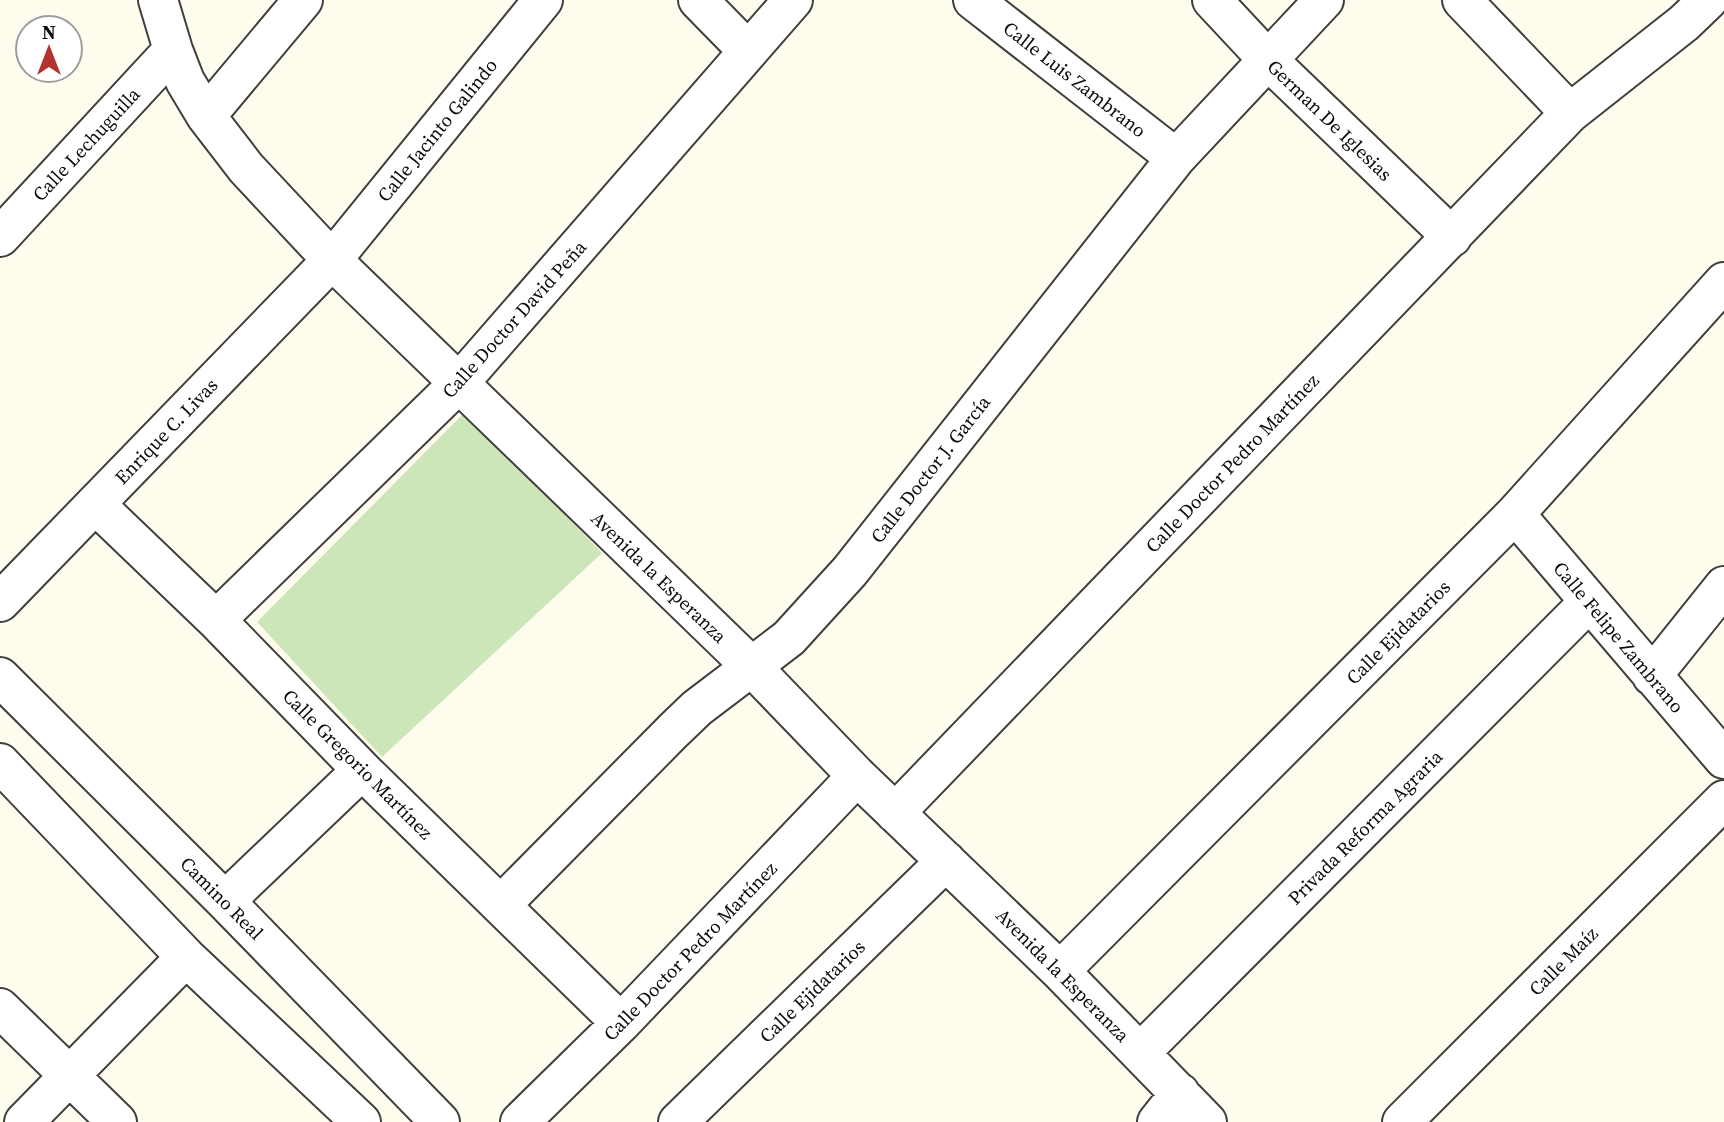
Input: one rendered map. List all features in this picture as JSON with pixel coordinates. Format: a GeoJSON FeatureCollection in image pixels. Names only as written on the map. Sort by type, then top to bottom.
{"type":"FeatureCollection","features":[{"type":"Feature","properties":{"kind":"street","name":"Avenida la Esperanza"},"geometry":{"type":"LineString","coordinates":[[158,0],[185,81],[206,116],[246,168],[332,260],[752,667],[895,813],[1060,971],[1208,1122]]}},
{"type":"Feature","properties":{"kind":"street"},"geometry":{"type":"LineString","coordinates":[[206,116],[303,0]]}},
{"type":"Feature","properties":{"kind":"street","name":"Calle Jacinto Galindo"},"geometry":{"type":"LineString","coordinates":[[332,260],[543,0]]}},
{"type":"Feature","properties":{"kind":"street"},"geometry":{"type":"LineString","coordinates":[[698,0],[748,51]]}},
{"type":"Feature","properties":{"kind":"street","name":"Calle Doctor David Peña"},"geometry":{"type":"LineString","coordinates":[[216,620],[460,383],[793,0]]}},
{"type":"Feature","properties":{"kind":"street","name":"Calle Luis Zambrano"},"geometry":{"type":"LineString","coordinates":[[973,0],[1176,158]]}},
{"type":"Feature","properties":{"kind":"street","name":"German De Iglesias"},"geometry":{"type":"LineString","coordinates":[[1212,0],[1269,61],[1452,237]]}},
{"type":"Feature","properties":{"kind":"street","name":"Calle Doctor J. García"},"geometry":{"type":"LineString","coordinates":[[501,905],[697,708],[789,638],[850,571],[1176,158],[1324,0]]}},
{"type":"Feature","properties":{"kind":"street"},"geometry":{"type":"LineString","coordinates":[[1462,0],[1570,113]]}},
{"type":"Feature","properties":{"kind":"street","name":"Calle Doctor Pedro Martínez"},"geometry":{"type":"LineString","coordinates":[[895,813],[1570,113],[1684,23],[1707,0]]}},
{"type":"Feature","properties":{"kind":"street","name":"Calle Lechuguilla"},"geometry":{"type":"LineString","coordinates":[[0,237],[173,50]]}},
{"type":"Feature","properties":{"kind":"street","name":"Enrique C. Livas"},"geometry":{"type":"LineString","coordinates":[[0,602],[332,260]]}},
{"type":"Feature","properties":{"kind":"street","name":"Calle Ejidatarios"},"geometry":{"type":"LineString","coordinates":[[1060,971],[1515,514],[1724,282]]}},
{"type":"Feature","properties":{"kind":"street","name":"Calle Gregorio Martínez"},"geometry":{"type":"LineString","coordinates":[[95,504],[216,620],[362,770],[621,1023]]}},
{"type":"Feature","properties":{"kind":"street","name":"Calle Felipe Zambrano"},"geometry":{"type":"LineString","coordinates":[[1515,514],[1724,759]]}},
{"type":"Feature","properties":{"kind":"street"},"geometry":{"type":"LineString","coordinates":[[1652,677],[1724,586]]}},
{"type":"Feature","properties":{"kind":"street","name":"Privada Reforma Agraria"},"geometry":{"type":"LineString","coordinates":[[1140,1053],[1589,602]]}},
{"type":"Feature","properties":{"kind":"street","name":"Camino Real"},"geometry":{"type":"LineString","coordinates":[[0,677],[225,901],[440,1122]]}},
{"type":"Feature","properties":{"kind":"street"},"geometry":{"type":"LineString","coordinates":[[0,763],[186,957],[360,1122]]}},
{"type":"Feature","properties":{"kind":"street"},"geometry":{"type":"LineString","coordinates":[[225,901],[362,770]]}},
{"type":"Feature","properties":{"kind":"street","name":"Calle Doctor Pedro Martínez"},"geometry":{"type":"LineString","coordinates":[[520,1122],[621,1023],[858,776]]}},
{"type":"Feature","properties":{"kind":"street","name":"Calle Maíz"},"geometry":{"type":"LineString","coordinates":[[1402,1122],[1724,800]]}},
{"type":"Feature","properties":{"kind":"street","name":"Calle Ejidatarios"},"geometry":{"type":"LineString","coordinates":[[678,1122],[946,861]]}},
{"type":"Feature","properties":{"kind":"street"},"geometry":{"type":"LineString","coordinates":[[24,1122],[186,957]]}},
{"type":"Feature","properties":{"kind":"street"},"geometry":{"type":"LineString","coordinates":[[0,1008],[117,1122]]}},
{"type":"Feature","properties":{"kind":"street"},"geometry":{"type":"LineString","coordinates":[[1157,1122],[1180,1093]]}},
{"type":"Feature","properties":{"kind":"green space"},"geometry":{"type":"Polygon","coordinates":[[[466,411],[602,553],[382,757],[257,622],[466,411]]]}}]}
